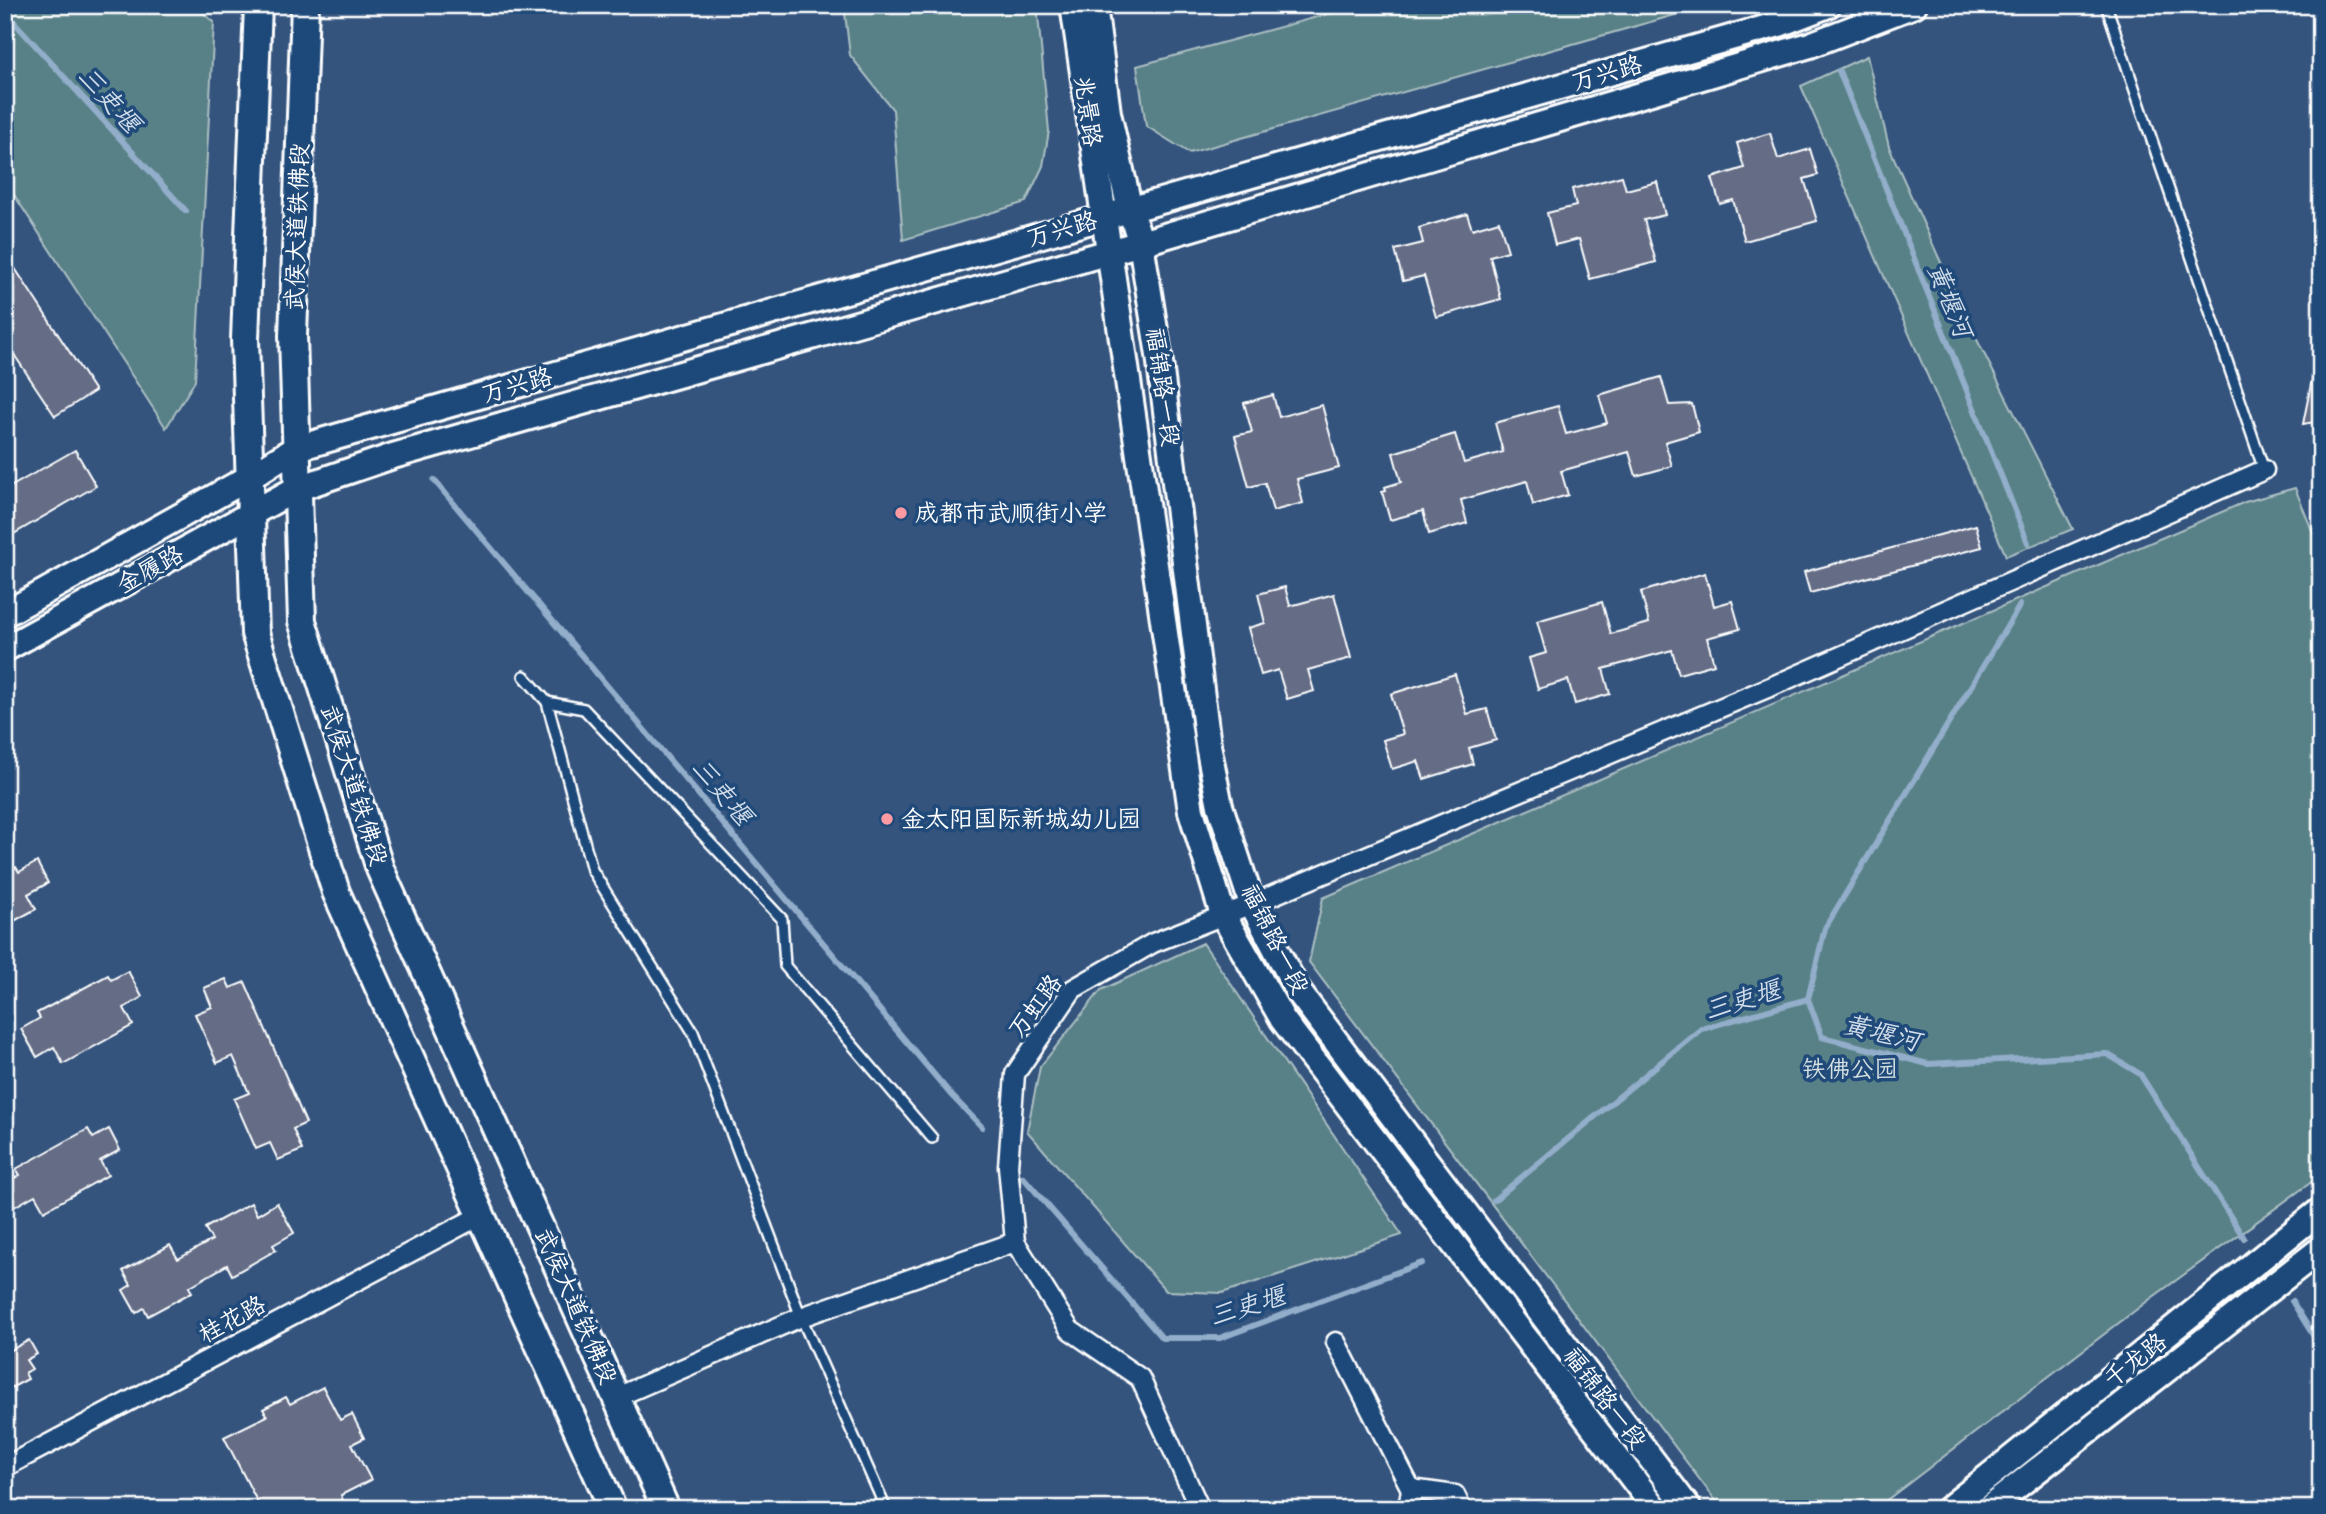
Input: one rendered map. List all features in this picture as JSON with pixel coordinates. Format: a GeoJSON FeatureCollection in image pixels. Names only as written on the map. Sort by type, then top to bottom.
{"type":"FeatureCollection","features":[{"type":"Feature","properties":{"kind":"main road","name":"武侯大道铁佛段"},"geometry":{"type":"LineString","coordinates":[[258,5],[245,339],[255,633],[336,892],[613,1509]]}},
{"type":"Feature","properties":{"kind":"main road","name":"武侯大道铁佛段"},"geometry":{"type":"LineString","coordinates":[[305,5],[293,336],[294,449],[302,621],[380,869],[666,1509]]}},
{"type":"Feature","properties":{"kind":"street","name":"兆景路"},"geometry":{"type":"LineString","coordinates":[[1073,5],[1102,217]]}},
{"type":"Feature","properties":{"kind":"street","name":"兆景路"},"geometry":{"type":"LineString","coordinates":[[1094,5],[1108,113],[1130,210]]}},
{"type":"Feature","properties":{"kind":"street","name":"万兴路"},"geometry":{"type":"LineString","coordinates":[[250,477],[294,449],[1779,24],[1828,5]]}},
{"type":"Feature","properties":{"kind":"street","name":"金履路"},"geometry":{"type":"LineString","coordinates":[[5,649],[296,489],[393,456],[1141,243],[1811,46],[1914,5]]}},
{"type":"Feature","properties":{"kind":"street","name":"福锦路一段"},"geometry":{"type":"LineString","coordinates":[[1130,210],[1141,243],[1159,355],[1208,745],[1220,806],[1252,904],[1298,991],[1689,1509]]}},
{"type":"Feature","properties":{"kind":"street","name":"福锦路一段"},"geometry":{"type":"LineString","coordinates":[[1102,217],[1191,811],[1223,915],[1283,1020],[1656,1509]]}},
{"type":"Feature","properties":{"kind":"street","name":"万虹路"},"geometry":{"type":"LineString","coordinates":[[1015,1242],[1008,1166],[1015,1074],[1073,989],[1153,943],[1777,684],[2263,470]]}},
{"type":"Feature","properties":{"kind":"street","name":"金履路"},"geometry":{"type":"LineString","coordinates":[[5,614],[250,477]]}},
{"type":"Feature","properties":{"kind":"street","name":"千龙路"},"geometry":{"type":"LineString","coordinates":[[1948,1509],[2321,1210]]}},
{"type":"Feature","properties":{"kind":"street","name":"桂花路"},"geometry":{"type":"LineString","coordinates":[[5,1467],[481,1215]]}},
{"type":"Feature","properties":{"kind":"street"},"geometry":{"type":"LineString","coordinates":[[617,1397],[801,1317],[1015,1242],[1070,1330],[1140,1378],[1200,1509]]}},
{"type":"Feature","properties":{"kind":"street","name":"千龙路"},"geometry":{"type":"LineString","coordinates":[[1988,1509],[2321,1249]]}},
{"type":"Feature","properties":{"kind":"street"},"geometry":{"type":"LineString","coordinates":[[1336,1342],[1410,1489],[1408,1509]]}},
{"type":"Feature","properties":{"kind":"street"},"geometry":{"type":"LineString","coordinates":[[1410,1489],[1455,1495],[1462,1509]]}},
{"type":"Feature","properties":{"kind":"lane"},"geometry":{"type":"LineString","coordinates":[[2106,5],[2263,470]]}},
{"type":"Feature","properties":{"kind":"lane"},"geometry":{"type":"LineString","coordinates":[[524,676],[547,702],[592,870],[692,1032],[801,1317],[886,1509]]}},
{"type":"Feature","properties":{"kind":"lane"},"geometry":{"type":"LineString","coordinates":[[547,702],[584,709],[782,919],[785,966],[932,1138]]}},
{"type":"Feature","properties":{"kind":"green space"},"geometry":{"type":"Polygon","coordinates":[[[5,5],[193,5],[214,22],[195,381],[166,428],[5,181],[5,5]]]}},
{"type":"Feature","properties":{"kind":"green space"},"geometry":{"type":"Polygon","coordinates":[[[844,5],[1037,5],[1049,131],[1043,166],[1026,202],[903,240],[893,110],[850,55],[844,5]]]}},
{"type":"Feature","properties":{"kind":"green space"},"geometry":{"type":"Polygon","coordinates":[[[1361,5],[1710,5],[1189,153],[1146,126],[1137,66],[1361,5]]]}},
{"type":"Feature","properties":{"kind":"green space"},"geometry":{"type":"Polygon","coordinates":[[[1867,56],[1889,147],[1966,318],[2073,529],[2006,556],[1801,86],[1867,56]]]}},
{"type":"Feature","properties":{"kind":"green space","name":"铁佛公园"},"geometry":{"type":"Polygon","coordinates":[[[2295,488],[2321,553],[2321,1175],[2149,1300],[1875,1509],[1722,1509],[1309,962],[1323,898],[2245,502],[2295,488]]]}},
{"type":"Feature","properties":{"kind":"green space"},"geometry":{"type":"Polygon","coordinates":[[[1203,943],[1402,1235],[1222,1293],[1166,1291],[1027,1131],[1040,1067],[1101,990],[1203,943]]]}},
{"type":"Feature","properties":{"kind":"building"},"geometry":{"type":"Polygon","coordinates":[[[1770,133],[1778,159],[1810,149],[1818,175],[1804,179],[1817,221],[1745,241],[1733,200],[1720,204],[1712,178],[1744,168],[1737,143],[1770,133]]]}},
{"type":"Feature","properties":{"kind":"building"},"geometry":{"type":"Polygon","coordinates":[[[1622,176],[1626,190],[1657,182],[1665,215],[1644,220],[1656,262],[1590,279],[1579,239],[1555,245],[1547,213],[1576,206],[1572,189],[1622,176]]]}},
{"type":"Feature","properties":{"kind":"building"},"geometry":{"type":"Polygon","coordinates":[[[1467,214],[1472,229],[1499,221],[1508,251],[1490,256],[1501,299],[1436,317],[1424,276],[1403,281],[1395,250],[1423,243],[1419,228],[1467,214]]]}},
{"type":"Feature","properties":{"kind":"building"},"geometry":{"type":"Polygon","coordinates":[[[5,253],[95,391],[55,416],[5,341],[5,253]]]}},
{"type":"Feature","properties":{"kind":"building"},"geometry":{"type":"Polygon","coordinates":[[[2313,374],[2321,375],[2321,421],[2303,424],[2313,374]]]}},
{"type":"Feature","properties":{"kind":"building"},"geometry":{"type":"Polygon","coordinates":[[[1661,377],[1669,405],[1692,404],[1699,432],[1665,442],[1672,466],[1636,476],[1629,452],[1561,471],[1568,495],[1533,505],[1527,481],[1461,500],[1467,523],[1429,534],[1423,511],[1390,520],[1382,492],[1386,491],[1385,487],[1401,482],[1393,453],[1455,434],[1464,463],[1503,452],[1495,423],[1558,406],[1566,434],[1607,423],[1599,395],[1661,377]]]}},
{"type":"Feature","properties":{"kind":"building"},"geometry":{"type":"Polygon","coordinates":[[[1273,395],[1279,417],[1322,405],[1339,468],[1297,479],[1303,503],[1273,511],[1265,483],[1249,487],[1235,436],[1252,432],[1244,403],[1273,395]]]}},
{"type":"Feature","properties":{"kind":"building"},"geometry":{"type":"Polygon","coordinates":[[[75,450],[96,486],[5,539],[5,490],[75,450]]]}},
{"type":"Feature","properties":{"kind":"building"},"geometry":{"type":"Polygon","coordinates":[[[1976,525],[1982,547],[1810,593],[1804,572],[1976,525]]]}},
{"type":"Feature","properties":{"kind":"building"},"geometry":{"type":"Polygon","coordinates":[[[1705,573],[1714,606],[1732,601],[1740,629],[1707,638],[1714,664],[1679,674],[1672,650],[1603,669],[1610,694],[1575,704],[1568,680],[1538,689],[1529,658],[1546,653],[1537,621],[1602,602],[1611,634],[1649,623],[1641,592],[1705,573]]]}},
{"type":"Feature","properties":{"kind":"building"},"geometry":{"type":"Polygon","coordinates":[[[1285,587],[1290,606],[1334,594],[1351,658],[1308,670],[1314,691],[1287,699],[1278,670],[1261,675],[1248,628],[1265,623],[1258,594],[1285,587]]]}},
{"type":"Feature","properties":{"kind":"building"},"geometry":{"type":"Polygon","coordinates":[[[1455,674],[1467,714],[1487,709],[1496,740],[1469,748],[1473,764],[1424,779],[1418,761],[1392,769],[1383,740],[1403,734],[1391,694],[1455,674]]]}},
{"type":"Feature","properties":{"kind":"building"},"geometry":{"type":"Polygon","coordinates":[[[37,862],[48,883],[28,894],[36,909],[5,926],[5,873],[16,867],[19,872],[37,862]]]}},
{"type":"Feature","properties":{"kind":"building"},"geometry":{"type":"Polygon","coordinates":[[[128,971],[142,997],[124,1008],[133,1025],[63,1064],[54,1047],[37,1057],[21,1029],[40,1018],[37,1013],[108,975],[111,980],[128,971]]]}},
{"type":"Feature","properties":{"kind":"building"},"geometry":{"type":"Polygon","coordinates":[[[226,979],[230,988],[245,982],[306,1123],[293,1129],[302,1150],[278,1160],[270,1143],[256,1149],[234,1099],[249,1093],[233,1056],[217,1063],[195,1014],[212,1007],[204,988],[226,979]]]}},
{"type":"Feature","properties":{"kind":"building"},"geometry":{"type":"Polygon","coordinates":[[[88,1129],[93,1138],[109,1129],[120,1150],[100,1161],[108,1175],[44,1211],[35,1195],[5,1212],[5,1183],[20,1175],[16,1169],[88,1129]]]}},
{"type":"Feature","properties":{"kind":"building"},"geometry":{"type":"Polygon","coordinates":[[[251,1203],[257,1215],[277,1203],[294,1233],[273,1245],[276,1250],[232,1275],[227,1265],[189,1287],[192,1292],[148,1316],[144,1308],[136,1313],[123,1290],[131,1285],[123,1271],[170,1245],[178,1259],[212,1240],[205,1228],[251,1203]]]}},
{"type":"Feature","properties":{"kind":"building"},"geometry":{"type":"Polygon","coordinates":[[[29,1340],[37,1354],[26,1360],[32,1369],[25,1373],[28,1379],[5,1391],[5,1353],[29,1340]]]}},
{"type":"Feature","properties":{"kind":"building"},"geometry":{"type":"Polygon","coordinates":[[[323,1387],[340,1420],[352,1414],[364,1438],[352,1444],[371,1480],[341,1495],[343,1501],[328,1509],[261,1509],[224,1437],[267,1416],[263,1409],[286,1397],[290,1404],[323,1387]]]}},
{"type":"Feature","properties":{"kind":"waterway","name":"三吏堰"},"geometry":{"type":"LineString","coordinates":[[5,12],[186,211]]}},
{"type":"Feature","properties":{"kind":"waterway","name":"黄堰河"},"geometry":{"type":"LineString","coordinates":[[1839,71],[2028,543]]}},
{"type":"Feature","properties":{"kind":"waterway","name":"三吏堰"},"geometry":{"type":"LineString","coordinates":[[434,480],[952,1096],[982,1127]]}},
{"type":"Feature","properties":{"kind":"waterway","name":"黄堰河"},"geometry":{"type":"LineString","coordinates":[[2020,605],[1825,928],[1808,999],[1822,1037],[1928,1064],[2107,1054],[2140,1074],[2244,1238]]}},
{"type":"Feature","properties":{"kind":"waterway","name":"三吏堰"},"geometry":{"type":"LineString","coordinates":[[1494,1200],[1701,1029],[1808,999]]}},
{"type":"Feature","properties":{"kind":"waterway","name":"三吏堰"},"geometry":{"type":"LineString","coordinates":[[1023,1177],[1162,1338],[1220,1338],[1422,1263]]}},
{"type":"Feature","properties":{"kind":"waterway","name":"黄堰河"},"geometry":{"type":"LineString","coordinates":[[2292,1301],[2321,1348]]}},
{"type":"Feature","properties":{"kind":"place","name":"成都市武顺街小学"},"geometry":{"type":"Point","coordinates":[901,513]}},
{"type":"Feature","properties":{"kind":"place","name":"金太阳国际新城幼儿园"},"geometry":{"type":"Point","coordinates":[887,819]}}]}
